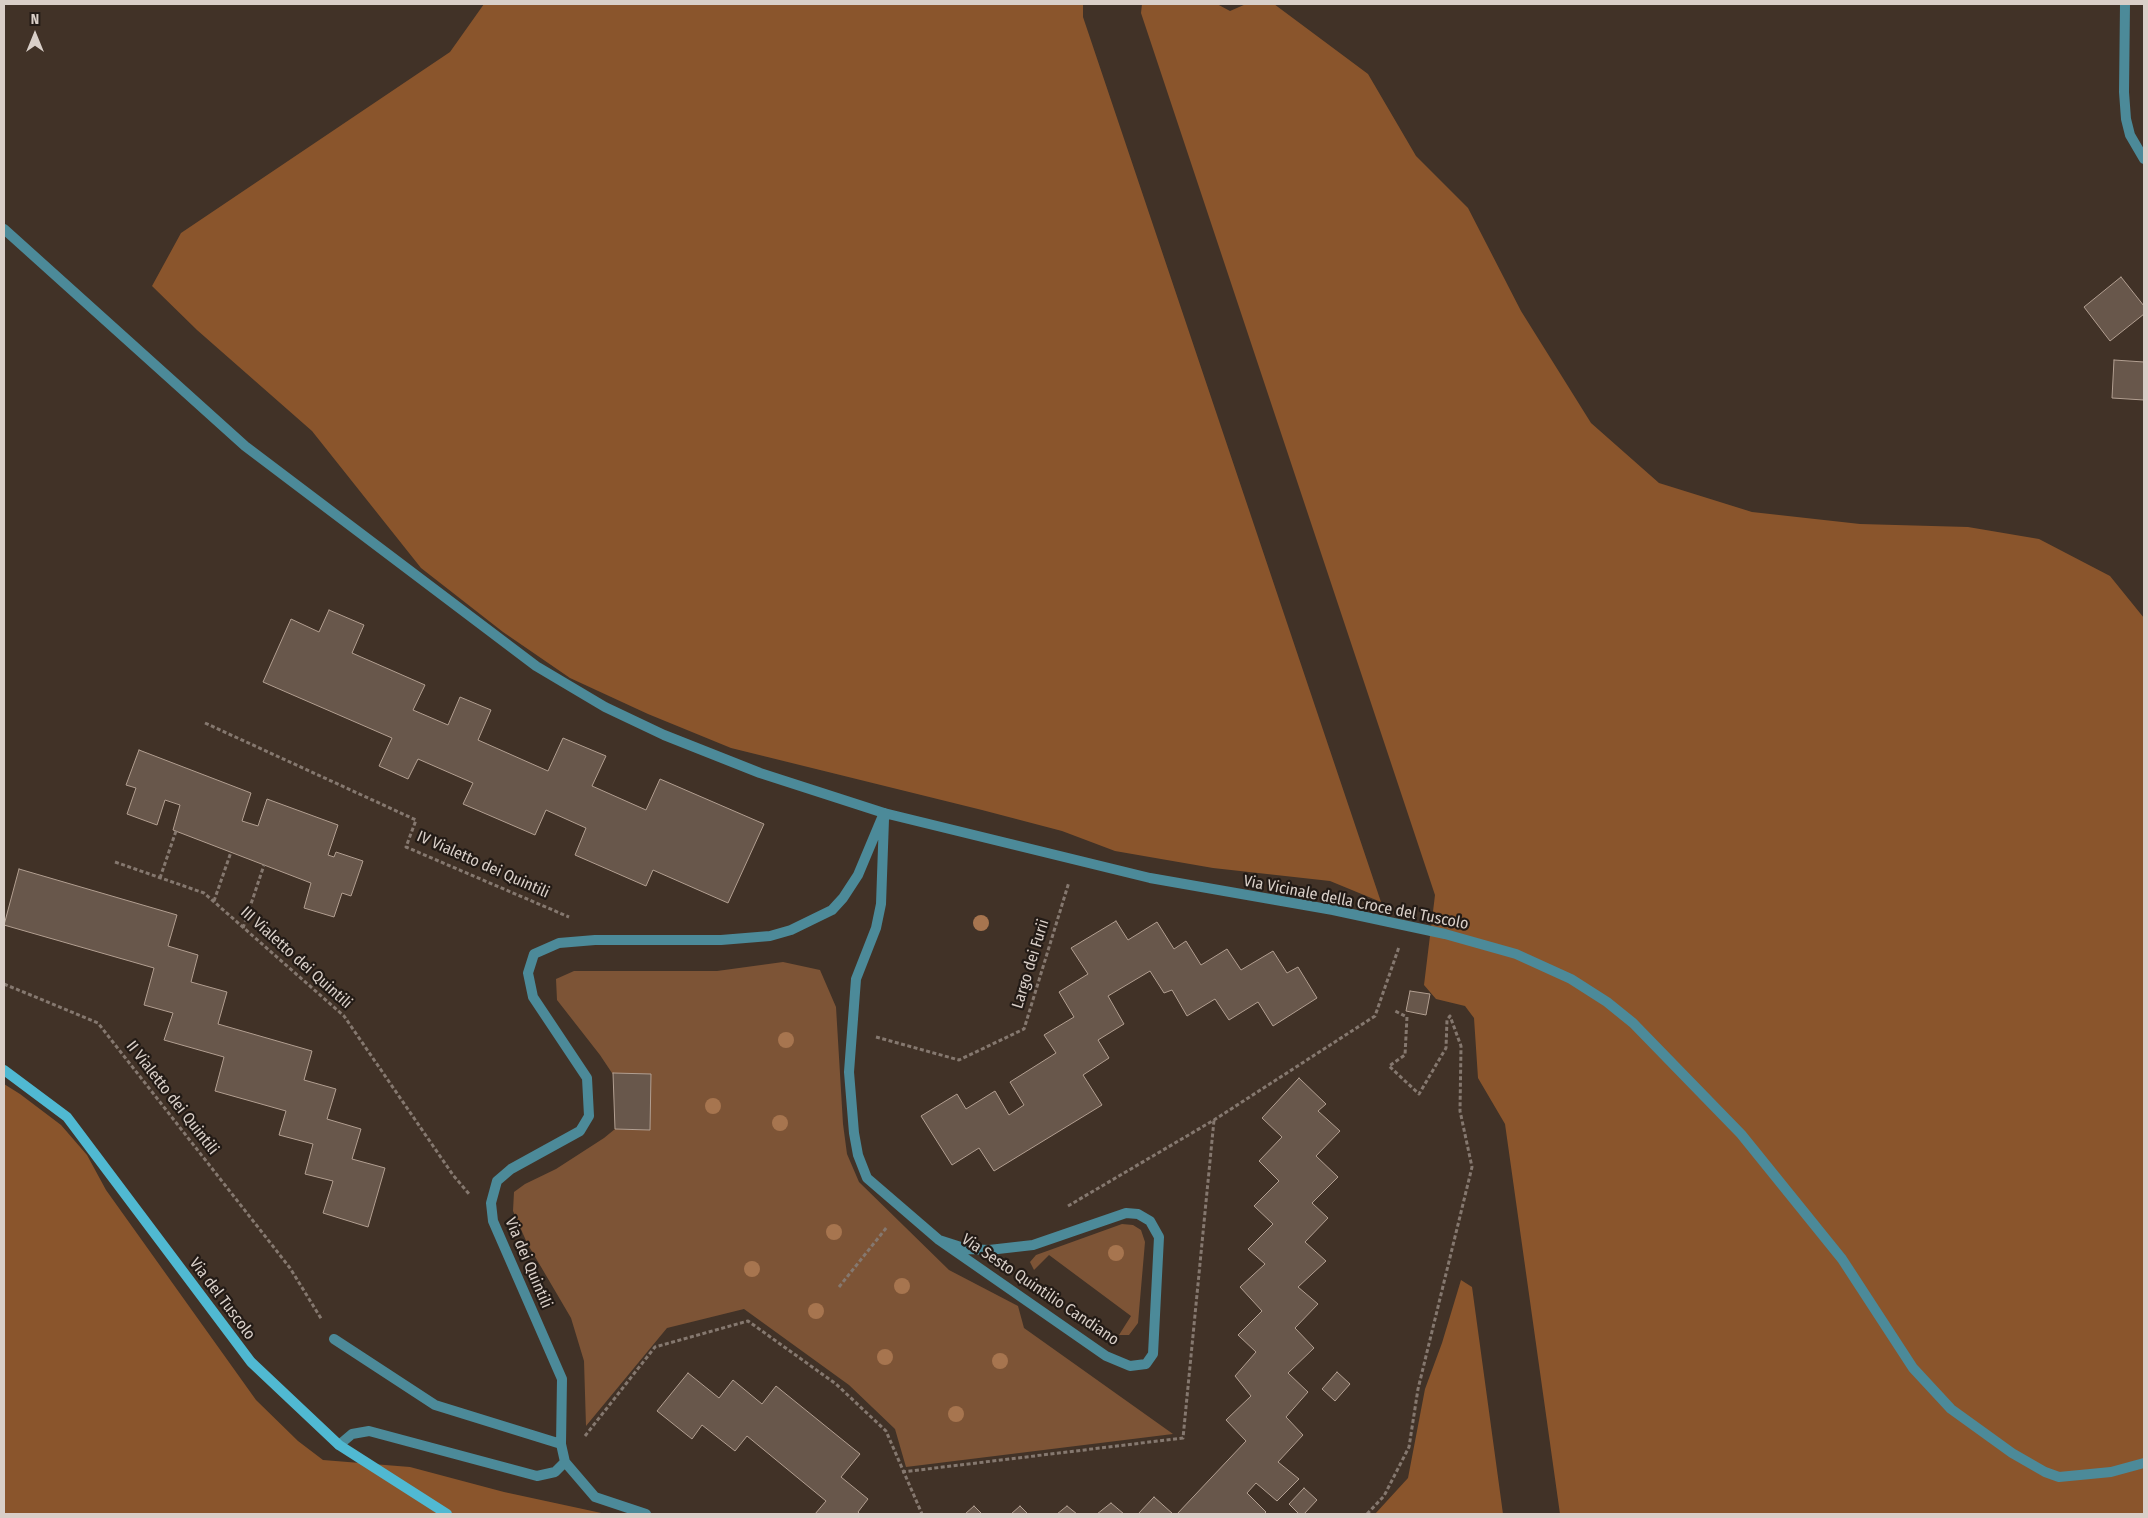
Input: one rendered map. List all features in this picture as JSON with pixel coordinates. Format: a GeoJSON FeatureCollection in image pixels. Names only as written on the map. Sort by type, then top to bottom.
{"type":"FeatureCollection","features":[{"type":"Feature","properties":{"kind":"street"},"geometry":{"type":"LineString","coordinates":[[2125,4],[2124,92],[2126,120],[2130,135],[2144,159]]}},
{"type":"Feature","properties":{"kind":"street","name":"Via Vicinale della Croce del Tuscolo"},"geometry":{"type":"LineString","coordinates":[[4,228],[245,446],[536,666],[605,707],[664,735],[760,773],[884,813],[1150,878],[1405,925],[1476,942],[1532,960],[1577,982],[1607,1002],[1632,1023],[1713,1103],[1778,1176],[1842,1259],[1913,1368],[1952,1409],[2012,1453],[2045,1472],[2060,1477],[2111,1472],[2144,1463]]}},
{"type":"Feature","properties":{"kind":"street","name":"Via Sesto Quintilio Candiano"},"geometry":{"type":"LineString","coordinates":[[884,813],[881,904],[876,928],[856,979],[849,1072],[854,1133],[858,1155],[867,1178],[939,1240],[1106,1356],[1130,1366],[1146,1364],[1153,1354],[1159,1237],[1150,1221],[1138,1214],[1126,1214],[1032,1245],[989,1250],[974,1249],[939,1240]]}},
{"type":"Feature","properties":{"kind":"street","name":"Via dei Quintili"},"geometry":{"type":"LineString","coordinates":[[565,1462],[561,1444],[562,1379],[493,1221],[492,1203],[497,1181],[511,1169],[580,1131],[589,1116],[587,1078],[533,997],[528,973],[534,954],[559,943],[594,940],[721,940],[770,936],[791,930],[832,910],[842,898],[858,876],[884,813]]}},
{"type":"Feature","properties":{"kind":"street","name":"Via del Tuscolo"},"geometry":{"type":"LineString","coordinates":[[4,1070],[67,1117],[251,1362],[339,1445],[447,1514]]}},
{"type":"Feature","properties":{"kind":"street"},"geometry":{"type":"LineString","coordinates":[[334,1339],[435,1406],[561,1444]]}},
{"type":"Feature","properties":{"kind":"street"},"geometry":{"type":"LineString","coordinates":[[339,1445],[352,1434],[369,1430],[537,1476],[555,1472],[565,1462],[595,1497],[646,1514]]}},
{"type":"Feature","properties":{"kind":"path","name":"IV Vialetto dei Quintili"},"geometry":{"type":"LineString","coordinates":[[205,723],[416,820],[406,847],[572,918]]}},
{"type":"Feature","properties":{"kind":"path"},"geometry":{"type":"LineString","coordinates":[[160,878],[176,831]]}},
{"type":"Feature","properties":{"kind":"path"},"geometry":{"type":"LineString","coordinates":[[214,902],[231,852]]}},
{"type":"Feature","properties":{"kind":"path","name":"III Vialetto dei Quintili"},"geometry":{"type":"LineString","coordinates":[[114,862],[204,893],[344,1016],[453,1175],[493,1221]]}},
{"type":"Feature","properties":{"kind":"path"},"geometry":{"type":"LineString","coordinates":[[243,928],[264,865]]}},
{"type":"Feature","properties":{"kind":"path","name":"Largo dei Furii"},"geometry":{"type":"LineString","coordinates":[[852,1030],[958,1060],[1024,1029],[1071,876]]}},
{"type":"Feature","properties":{"kind":"path"},"geometry":{"type":"LineString","coordinates":[[1064,1208],[1214,1120],[1375,1016],[1402,939],[1405,925]]}},
{"type":"Feature","properties":{"kind":"path","name":"II Vialetto dei Quintili"},"geometry":{"type":"LineString","coordinates":[[4,984],[98,1023],[290,1268],[334,1339]]}},
{"type":"Feature","properties":{"kind":"path"},"geometry":{"type":"LineString","coordinates":[[1367,1514],[1384,1496],[1409,1447],[1418,1389],[1472,1167],[1460,1111],[1461,1046],[1450,1016],[1446,1020],[1446,1048],[1419,1094],[1389,1066],[1405,1056],[1407,1017],[1395,1011]]}},
{"type":"Feature","properties":{"kind":"path"},"geometry":{"type":"LineString","coordinates":[[902,1472],[1183,1438],[1214,1120]]}},
{"type":"Feature","properties":{"kind":"path"},"geometry":{"type":"LineString","coordinates":[[839,1287],[892,1220]]}},
{"type":"Feature","properties":{"kind":"path"},"geometry":{"type":"LineString","coordinates":[[565,1462],[655,1347],[748,1321],[836,1384],[886,1430],[902,1472],[922,1514]]}},
{"type":"Feature","properties":{"kind":"shaded area"},"geometry":{"type":"Polygon","coordinates":[[[484,4],[1083,4],[1083,17],[1381,902],[1330,881],[1213,868],[1115,851],[1062,831],[731,748],[648,714],[570,678],[503,632],[421,568],[312,431],[197,330],[152,286],[181,233],[450,52],[484,4]]]}},
{"type":"Feature","properties":{"kind":"shaded area"},"geometry":{"type":"Polygon","coordinates":[[[1142,4],[1217,4],[1230,11],[1246,4],[1274,4],[1368,74],[1416,156],[1468,208],[1521,311],[1591,423],[1659,483],[1752,512],[1860,524],[1968,527],[2039,539],[2110,576],[2144,618],[2144,1514],[1560,1514],[1505,1124],[1478,1078],[1474,1018],[1465,1006],[1436,999],[1424,985],[1435,895],[1141,13],[1142,4]]]}},
{"type":"Feature","properties":{"kind":"shaded area"},"geometry":{"type":"Polygon","coordinates":[[[783,962],[820,970],[836,1007],[843,1124],[847,1154],[859,1182],[949,1270],[1018,1306],[1024,1328],[1173,1434],[906,1467],[895,1429],[849,1385],[744,1309],[667,1328],[586,1426],[584,1361],[571,1318],[527,1243],[513,1211],[514,1192],[525,1184],[556,1169],[615,1129],[650,1130],[600,1055],[557,1000],[556,979],[574,971],[717,971],[783,962]]]}},
{"type":"Feature","properties":{"kind":"shaded area"},"geometry":{"type":"Polygon","coordinates":[[[4,1084],[61,1125],[87,1155],[106,1190],[256,1400],[298,1441],[323,1460],[410,1467],[504,1492],[606,1514],[4,1514],[4,1084]]]}},
{"type":"Feature","properties":{"kind":"shaded area"},"geometry":{"type":"Polygon","coordinates":[[[1122,1224],[1133,1225],[1141,1230],[1145,1242],[1138,1323],[1129,1335],[1119,1335],[1131,1316],[1049,1255],[1034,1270],[1030,1262],[1036,1255],[1122,1224]]]}},
{"type":"Feature","properties":{"kind":"shaded area"},"geometry":{"type":"Polygon","coordinates":[[[1461,1280],[1472,1287],[1503,1514],[1375,1514],[1408,1478],[1425,1389],[1442,1343],[1461,1280]]]}},
{"type":"Feature","properties":{"kind":"building"},"geometry":{"type":"Polygon","coordinates":[[[2121,277],[2144,306],[2144,314],[2110,341],[2084,307],[2121,277]]]}},
{"type":"Feature","properties":{"kind":"building"},"geometry":{"type":"Polygon","coordinates":[[[2114,360],[2144,362],[2144,400],[2112,398],[2114,360]]]}},
{"type":"Feature","properties":{"kind":"building"},"geometry":{"type":"Polygon","coordinates":[[[329,610],[364,625],[352,653],[425,685],[413,710],[448,725],[460,697],[491,710],[478,740],[548,771],[563,738],[606,756],[592,786],[646,810],[660,779],[764,824],[728,903],[653,870],[646,886],[575,855],[586,828],[546,810],[535,835],[463,804],[473,783],[418,759],[408,779],[379,766],[392,738],[263,682],[291,619],[319,632],[329,610]]]}},
{"type":"Feature","properties":{"kind":"building"},"geometry":{"type":"Polygon","coordinates":[[[139,750],[251,793],[242,821],[258,826],[267,799],[338,825],[328,855],[334,857],[336,852],[363,861],[351,896],[342,893],[334,917],[304,908],[311,883],[173,830],[180,805],[165,800],[157,825],[127,814],[136,788],[126,785],[139,750]]]}},
{"type":"Feature","properties":{"kind":"building"},"geometry":{"type":"Polygon","coordinates":[[[19,869],[177,915],[168,946],[198,955],[191,982],[227,992],[218,1024],[312,1051],[304,1080],[336,1089],[327,1119],[361,1129],[352,1159],[385,1168],[368,1227],[323,1213],[333,1181],[305,1174],[313,1144],[279,1135],[286,1111],[215,1091],[224,1057],[164,1040],[173,1013],[144,1005],[154,968],[4,925],[19,869]]]}},
{"type":"Feature","properties":{"kind":"building"},"geometry":{"type":"Polygon","coordinates":[[[1116,921],[1128,940],[1157,922],[1174,949],[1186,941],[1201,965],[1227,949],[1241,970],[1273,951],[1287,973],[1298,967],[1317,998],[1273,1026],[1258,1002],[1229,1020],[1215,999],[1187,1016],[1172,990],[1164,993],[1150,971],[1108,996],[1124,1024],[1098,1040],[1109,1058],[1083,1075],[1102,1105],[994,1171],[979,1148],[952,1165],[921,1116],[957,1094],[966,1109],[995,1091],[1009,1115],[1024,1105],[1010,1082],[1056,1053],[1044,1035],[1074,1017],[1059,992],[1088,974],[1071,948],[1116,921]]]}},
{"type":"Feature","properties":{"kind":"building"},"geometry":{"type":"Polygon","coordinates":[[[1410,991],[1430,994],[1426,1015],[1406,1011],[1410,991]]]}},
{"type":"Feature","properties":{"kind":"building"},"geometry":{"type":"Polygon","coordinates":[[[613,1073],[651,1074],[650,1130],[615,1129],[613,1073]]]}},
{"type":"Feature","properties":{"kind":"building"},"geometry":{"type":"Polygon","coordinates":[[[1299,1078],[1326,1104],[1318,1111],[1340,1131],[1316,1156],[1338,1177],[1312,1203],[1328,1218],[1305,1242],[1326,1261],[1298,1287],[1318,1304],[1295,1328],[1314,1348],[1288,1373],[1308,1392],[1286,1417],[1303,1435],[1278,1462],[1299,1479],[1277,1501],[1256,1483],[1247,1493],[1266,1512],[1264,1514],[1177,1514],[1246,1441],[1226,1420],[1251,1396],[1235,1376],[1256,1352],[1238,1335],[1262,1311],[1240,1287],[1265,1264],[1248,1249],[1273,1224],[1254,1206],[1279,1181],[1259,1161],[1282,1137],[1262,1118],[1299,1078]]]}},
{"type":"Feature","properties":{"kind":"building"},"geometry":{"type":"Polygon","coordinates":[[[1337,1372],[1350,1384],[1335,1401],[1322,1389],[1337,1372]]]}},
{"type":"Feature","properties":{"kind":"building"},"geometry":{"type":"Polygon","coordinates":[[[688,1373],[719,1398],[733,1380],[762,1404],[776,1386],[860,1454],[841,1477],[868,1499],[858,1512],[860,1514],[815,1514],[826,1501],[747,1436],[735,1451],[702,1425],[692,1439],[657,1411],[688,1373]]]}},
{"type":"Feature","properties":{"kind":"building"},"geometry":{"type":"Polygon","coordinates":[[[1304,1488],[1317,1500],[1304,1514],[1299,1514],[1289,1504],[1304,1488]]]}},
{"type":"Feature","properties":{"kind":"building"},"geometry":{"type":"Polygon","coordinates":[[[1154,1497],[1173,1514],[1138,1514],[1154,1497]]]}},
{"type":"Feature","properties":{"kind":"building"},"geometry":{"type":"Polygon","coordinates":[[[1111,1503],[1124,1514],[1097,1514],[1111,1503]]]}},
{"type":"Feature","properties":{"kind":"building"},"geometry":{"type":"Polygon","coordinates":[[[974,1506],[982,1514],[965,1514],[974,1506]]]}},
{"type":"Feature","properties":{"kind":"building"},"geometry":{"type":"Polygon","coordinates":[[[1020,1506],[1028,1514],[1011,1514],[1020,1506]]]}},
{"type":"Feature","properties":{"kind":"building"},"geometry":{"type":"Polygon","coordinates":[[[1067,1506],[1077,1514],[1057,1514],[1067,1506]]]}}]}
